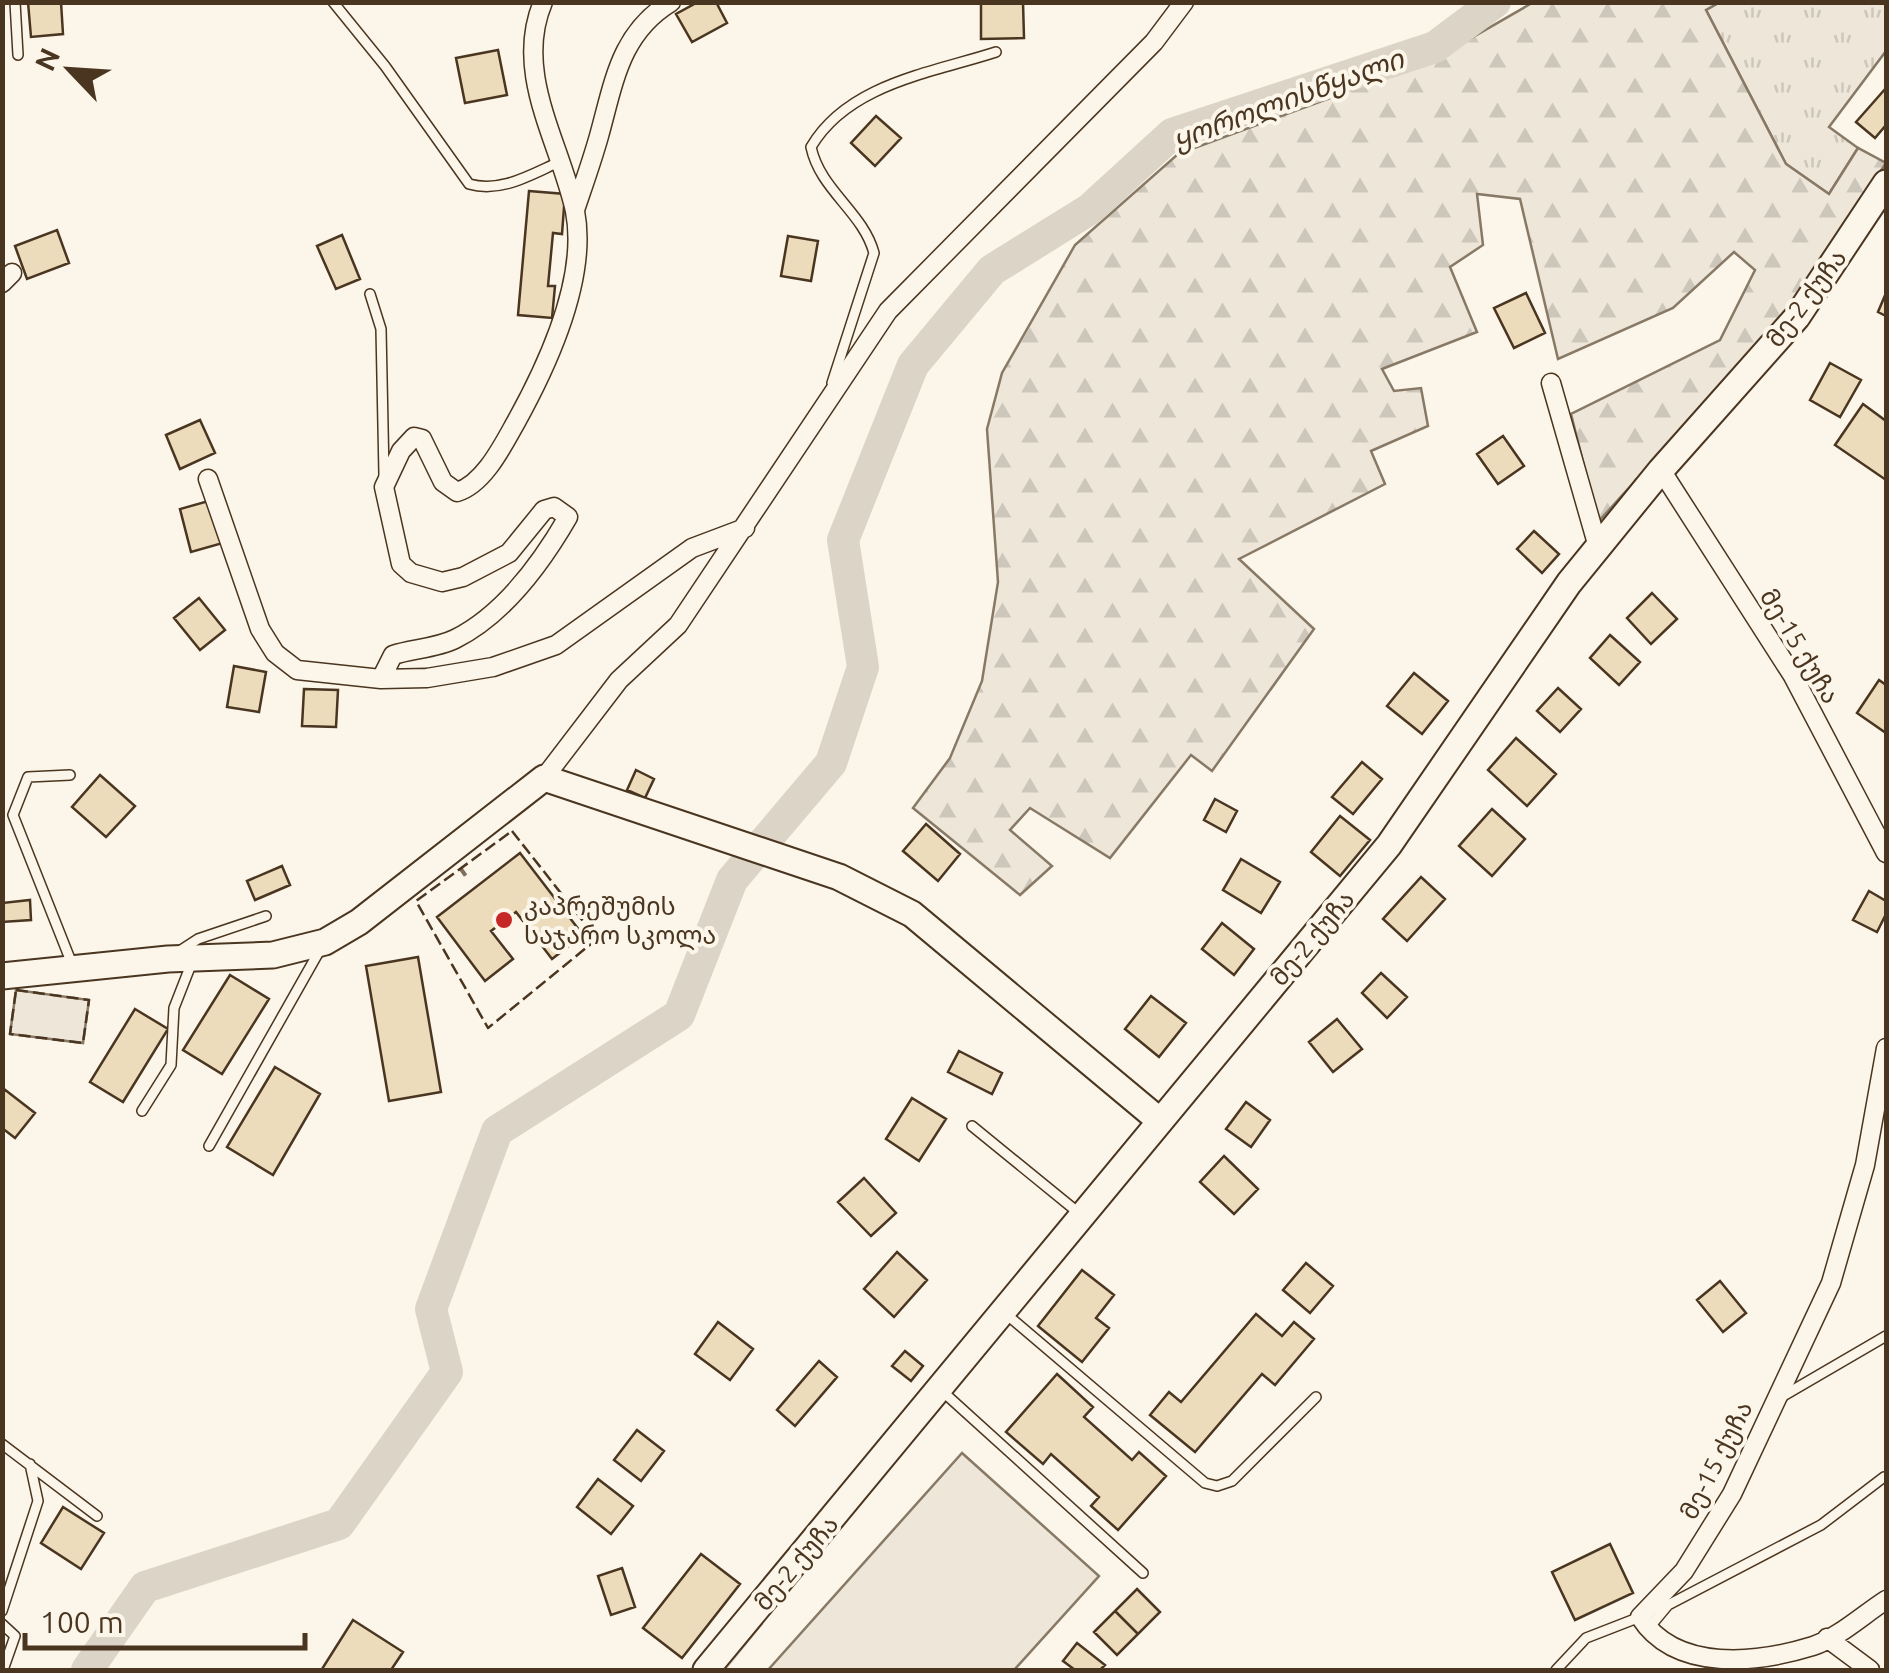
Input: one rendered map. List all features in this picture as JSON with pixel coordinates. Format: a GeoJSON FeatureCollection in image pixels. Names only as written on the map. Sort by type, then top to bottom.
{"type":"FeatureCollection","features":[{"type":"Feature","properties":{"kind":"street"},"geometry":{"type":"LineString","coordinates":[[381,679],[393,656],[454,640],[498,605],[544,558],[568,517],[554,507],[544,510],[510,553],[463,578],[442,582],[411,573],[401,564],[384,487],[401,450],[414,437],[422,439],[443,482],[458,492],[466,489],[499,453],[551,360],[566,305],[576,234],[574,211],[540,102],[533,48],[535,22],[544,2]]}},
{"type":"Feature","properties":{"kind":"street"},"geometry":{"type":"LineString","coordinates":[[574,211],[615,71],[632,37],[650,16],[671,2]]}},
{"type":"Feature","properties":{"kind":"street"},"geometry":{"type":"LineString","coordinates":[[2,976],[73,967],[273,955],[325,942],[359,922],[544,778],[619,680],[678,625],[888,310],[1154,42],[1184,2]]}},
{"type":"Feature","properties":{"kind":"street","name":"მე-2 ქუჩა"},"geometry":{"type":"LineString","coordinates":[[706,1670],[1390,845],[1569,583],[1661,470],[1798,317],[1886,184]]}},
{"type":"Feature","properties":{"kind":"street"},"geometry":{"type":"LineString","coordinates":[[1551,383],[1598,547]]}},
{"type":"Feature","properties":{"kind":"street","name":"მე-15 ქუჩა"},"geometry":{"type":"LineString","coordinates":[[1661,470],[1792,676],[1886,852]]}},
{"type":"Feature","properties":{"kind":"street"},"geometry":{"type":"LineString","coordinates":[[208,479],[260,629],[275,653],[297,670],[381,679],[427,678],[493,667],[556,645],[692,548],[746,528]]}},
{"type":"Feature","properties":{"kind":"street"},"geometry":{"type":"LineString","coordinates":[[544,778],[839,876],[912,914],[1160,1121]]}},
{"type":"Feature","properties":{"kind":"street","name":"მე-15 ქუჩა"},"geometry":{"type":"LineString","coordinates":[[1644,1623],[1684,1571],[1732,1494],[1831,1283],[1865,1165],[1886,1048]]}},
{"type":"Feature","properties":{"kind":"street"},"geometry":{"type":"LineString","coordinates":[[1644,1623],[1686,1662],[1714,1662],[1815,1645],[1886,1600]]}},
{"type":"Feature","properties":{"kind":"street"},"geometry":{"type":"LineString","coordinates":[[1827,1638],[1870,1670]]}},
{"type":"Feature","properties":{"kind":"lane"},"geometry":{"type":"LineString","coordinates":[[15,2],[18,55]]}},
{"type":"Feature","properties":{"kind":"lane"},"geometry":{"type":"LineString","coordinates":[[333,2],[385,66],[469,184],[483,188],[514,183],[558,162]]}},
{"type":"Feature","properties":{"kind":"lane"},"geometry":{"type":"LineString","coordinates":[[826,400],[874,253],[858,218],[832,189],[812,148],[846,106],[871,92],[996,52]]}},
{"type":"Feature","properties":{"kind":"lane"},"geometry":{"type":"LineString","coordinates":[[370,294],[381,329],[384,487]]}},
{"type":"Feature","properties":{"kind":"lane"},"geometry":{"type":"LineString","coordinates":[[70,774],[28,777],[13,815],[73,967]]}},
{"type":"Feature","properties":{"kind":"lane"},"geometry":{"type":"LineString","coordinates":[[142,1110],[171,1065],[180,959],[198,938],[266,916]]}},
{"type":"Feature","properties":{"kind":"lane"},"geometry":{"type":"LineString","coordinates":[[209,1146],[325,942]]}},
{"type":"Feature","properties":{"kind":"lane"},"geometry":{"type":"LineString","coordinates":[[972,1126],[1082,1216]]}},
{"type":"Feature","properties":{"kind":"lane"},"geometry":{"type":"LineString","coordinates":[[1005,1313],[1205,1483],[1216,1486],[1232,1480],[1316,1397]]}},
{"type":"Feature","properties":{"kind":"lane"},"geometry":{"type":"LineString","coordinates":[[1776,1400],[1886,1336]]}},
{"type":"Feature","properties":{"kind":"lane"},"geometry":{"type":"LineString","coordinates":[[942,1390],[1144,1574]]}},
{"type":"Feature","properties":{"kind":"lane"},"geometry":{"type":"LineString","coordinates":[[2,1444],[98,1516]]}},
{"type":"Feature","properties":{"kind":"lane"},"geometry":{"type":"LineString","coordinates":[[2,1611],[38,1501],[30,1464]]}},
{"type":"Feature","properties":{"kind":"lane"},"geometry":{"type":"LineString","coordinates":[[1556,1670],[1586,1638],[1644,1623],[1668,1606],[1821,1525],[1884,1477]]}},
{"type":"Feature","properties":{"kind":"lane"},"geometry":{"type":"LineString","coordinates":[[2,1624],[14,1636],[3,1670]]}},
{"type":"Feature","properties":{"kind":"green space"},"geometry":{"type":"Polygon","coordinates":[[[1720,2],[1886,3],[1886,51],[1829,127],[1858,148],[1829,194],[1786,164],[1706,10],[1720,2]]]}},
{"type":"Feature","properties":{"kind":"green space"},"geometry":{"type":"Polygon","coordinates":[[[1720,2],[1706,10],[1786,164],[1829,194],[1858,148],[1886,163],[1784,317],[1598,522],[1571,414],[1720,340],[1755,270],[1734,252],[1673,308],[1558,359],[1520,199],[1477,194],[1483,245],[1450,267],[1477,332],[1382,369],[1394,391],[1421,388],[1428,426],[1371,451],[1385,484],[1239,559],[1314,629],[1212,771],[1191,755],[1110,858],[1030,808],[1010,830],[1052,866],[1020,895],[913,808],[950,758],[982,681],[998,582],[987,429],[1002,373],[1075,245],[1178,154],[1433,60],[1532,3],[1720,2]]]}},
{"type":"Feature","properties":{"kind":"green space"},"geometry":{"type":"Polygon","coordinates":[[[16,990],[89,1000],[83,1043],[10,1034],[16,990]]]}},
{"type":"Feature","properties":{"kind":"green space"},"geometry":{"type":"Polygon","coordinates":[[[962,1453],[1099,1576],[1014,1670],[768,1670],[962,1453]]]}},
{"type":"Feature","properties":{"kind":"building"},"geometry":{"type":"Polygon","coordinates":[[[28,2],[61,2],[63,34],[31,37],[28,2]]]}},
{"type":"Feature","properties":{"kind":"building"},"geometry":{"type":"Polygon","coordinates":[[[698,2],[716,2],[727,23],[692,42],[676,14],[698,2]]]}},
{"type":"Feature","properties":{"kind":"building"},"geometry":{"type":"Polygon","coordinates":[[[981,2],[1023,2],[1024,38],[981,39],[981,2]]]}},
{"type":"Feature","properties":{"kind":"building"},"geometry":{"type":"Polygon","coordinates":[[[498,50],[507,95],[465,103],[456,58],[498,50]]]}},
{"type":"Feature","properties":{"kind":"building"},"geometry":{"type":"Polygon","coordinates":[[[1886,88],[1886,125],[1875,138],[1856,122],[1886,88]]]}},
{"type":"Feature","properties":{"kind":"building"},"geometry":{"type":"Polygon","coordinates":[[[876,116],[901,138],[875,166],[851,143],[876,116]]]}},
{"type":"Feature","properties":{"kind":"building"},"geometry":{"type":"Polygon","coordinates":[[[529,191],[565,194],[562,234],[553,233],[548,286],[555,286],[552,318],[518,315],[529,191]]]}},
{"type":"Feature","properties":{"kind":"building"},"geometry":{"type":"Polygon","coordinates":[[[57,230],[69,263],[27,279],[15,246],[57,230]]]}},
{"type":"Feature","properties":{"kind":"building"},"geometry":{"type":"Polygon","coordinates":[[[342,235],[360,279],[336,289],[317,246],[342,235]]]}},
{"type":"Feature","properties":{"kind":"building"},"geometry":{"type":"Polygon","coordinates":[[[788,236],[818,241],[811,281],[781,276],[788,236]]]}},
{"type":"Feature","properties":{"kind":"building"},"geometry":{"type":"Polygon","coordinates":[[[1526,293],[1545,333],[1514,348],[1494,308],[1526,293]]]}},
{"type":"Feature","properties":{"kind":"building"},"geometry":{"type":"Polygon","coordinates":[[[1886,293],[1886,316],[1878,312],[1886,293]]]}},
{"type":"Feature","properties":{"kind":"building"},"geometry":{"type":"Polygon","coordinates":[[[1830,363],[1861,380],[1840,417],[1810,400],[1830,363]]]}},
{"type":"Feature","properties":{"kind":"building"},"geometry":{"type":"Polygon","coordinates":[[[1863,404],[1886,421],[1886,480],[1835,445],[1863,404]]]}},
{"type":"Feature","properties":{"kind":"building"},"geometry":{"type":"Polygon","coordinates":[[[200,420],[215,453],[180,469],[166,435],[200,420]]]}},
{"type":"Feature","properties":{"kind":"building"},"geometry":{"type":"Polygon","coordinates":[[[1503,436],[1524,466],[1498,484],[1477,454],[1503,436]]]}},
{"type":"Feature","properties":{"kind":"building"},"geometry":{"type":"Polygon","coordinates":[[[212,500],[223,543],[191,552],[180,509],[212,500]]]}},
{"type":"Feature","properties":{"kind":"building"},"geometry":{"type":"Polygon","coordinates":[[[1534,531],[1559,554],[1542,573],[1517,549],[1534,531]]]}},
{"type":"Feature","properties":{"kind":"building"},"geometry":{"type":"Polygon","coordinates":[[[1652,593],[1677,619],[1651,644],[1627,618],[1652,593]]]}},
{"type":"Feature","properties":{"kind":"building"},"geometry":{"type":"Polygon","coordinates":[[[199,598],[225,630],[200,650],[174,618],[199,598]]]}},
{"type":"Feature","properties":{"kind":"building"},"geometry":{"type":"Polygon","coordinates":[[[1610,635],[1640,662],[1619,685],[1590,658],[1610,635]]]}},
{"type":"Feature","properties":{"kind":"building"},"geometry":{"type":"Polygon","coordinates":[[[234,666],[266,672],[259,712],[227,707],[234,666]]]}},
{"type":"Feature","properties":{"kind":"building"},"geometry":{"type":"Polygon","coordinates":[[[1414,673],[1448,701],[1422,734],[1387,706],[1414,673]]]}},
{"type":"Feature","properties":{"kind":"building"},"geometry":{"type":"Polygon","coordinates":[[[1879,680],[1886,685],[1886,733],[1857,713],[1879,680]]]}},
{"type":"Feature","properties":{"kind":"building"},"geometry":{"type":"Polygon","coordinates":[[[1558,688],[1581,709],[1560,732],[1537,711],[1558,688]]]}},
{"type":"Feature","properties":{"kind":"building"},"geometry":{"type":"Polygon","coordinates":[[[304,689],[338,690],[336,727],[302,726],[304,689]]]}},
{"type":"Feature","properties":{"kind":"building"},"geometry":{"type":"Polygon","coordinates":[[[1516,738],[1556,774],[1527,806],[1488,770],[1516,738]]]}},
{"type":"Feature","properties":{"kind":"building"},"geometry":{"type":"Polygon","coordinates":[[[1362,762],[1382,779],[1353,814],[1332,797],[1362,762]]]}},
{"type":"Feature","properties":{"kind":"building"},"geometry":{"type":"Polygon","coordinates":[[[636,770],[654,779],[645,798],[627,790],[636,770]]]}},
{"type":"Feature","properties":{"kind":"building"},"geometry":{"type":"Polygon","coordinates":[[[100,775],[135,806],[106,837],[72,807],[100,775]]]}},
{"type":"Feature","properties":{"kind":"building"},"geometry":{"type":"Polygon","coordinates":[[[1215,799],[1237,811],[1226,832],[1204,820],[1215,799]]]}},
{"type":"Feature","properties":{"kind":"building"},"geometry":{"type":"Polygon","coordinates":[[[1492,809],[1525,839],[1492,876],[1459,846],[1492,809]]]}},
{"type":"Feature","properties":{"kind":"building"},"geometry":{"type":"Polygon","coordinates":[[[1340,816],[1370,840],[1340,876],[1311,852],[1340,816]]]}},
{"type":"Feature","properties":{"kind":"building"},"geometry":{"type":"Polygon","coordinates":[[[926,824],[960,854],[938,881],[903,851],[926,824]]]}},
{"type":"Feature","properties":{"kind":"building"},"geometry":{"type":"Polygon","coordinates":[[[520,853],[583,935],[552,959],[516,912],[491,931],[513,959],[485,981],[437,917],[520,853]]]}},
{"type":"Feature","properties":{"kind":"building"},"geometry":{"type":"Polygon","coordinates":[[[1241,859],[1280,882],[1261,913],[1223,890],[1241,859]]]}},
{"type":"Feature","properties":{"kind":"building"},"geometry":{"type":"Polygon","coordinates":[[[282,866],[290,885],[255,900],[247,881],[282,866]]]}},
{"type":"Feature","properties":{"kind":"building"},"geometry":{"type":"Polygon","coordinates":[[[1421,877],[1445,899],[1407,941],[1383,919],[1421,877]]]}},
{"type":"Feature","properties":{"kind":"building"},"geometry":{"type":"Polygon","coordinates":[[[1869,891],[1886,901],[1886,914],[1877,932],[1853,920],[1869,891]]]}},
{"type":"Feature","properties":{"kind":"building"},"geometry":{"type":"Polygon","coordinates":[[[30,900],[31,920],[2,922],[2,903],[30,900]]]}},
{"type":"Feature","properties":{"kind":"building"},"geometry":{"type":"Polygon","coordinates":[[[1222,923],[1254,949],[1234,975],[1202,949],[1222,923]]]}},
{"type":"Feature","properties":{"kind":"building"},"geometry":{"type":"Polygon","coordinates":[[[418,957],[441,1092],[389,1101],[366,966],[418,957]]]}},
{"type":"Feature","properties":{"kind":"building"},"geometry":{"type":"Polygon","coordinates":[[[1381,973],[1407,997],[1387,1018],[1362,993],[1381,973]]]}},
{"type":"Feature","properties":{"kind":"building"},"geometry":{"type":"Polygon","coordinates":[[[230,975],[269,999],[222,1074],[183,1050],[230,975]]]}},
{"type":"Feature","properties":{"kind":"building"},"geometry":{"type":"Polygon","coordinates":[[[1151,996],[1186,1023],[1159,1057],[1125,1029],[1151,996]]]}},
{"type":"Feature","properties":{"kind":"building"},"geometry":{"type":"Polygon","coordinates":[[[135,1009],[168,1029],[123,1102],[90,1082],[135,1009]]]}},
{"type":"Feature","properties":{"kind":"building"},"geometry":{"type":"Polygon","coordinates":[[[1337,1019],[1362,1049],[1333,1072],[1309,1042],[1337,1019]]]}},
{"type":"Feature","properties":{"kind":"building"},"geometry":{"type":"Polygon","coordinates":[[[959,1051],[1002,1073],[992,1094],[948,1072],[959,1051]]]}},
{"type":"Feature","properties":{"kind":"building"},"geometry":{"type":"Polygon","coordinates":[[[275,1067],[320,1094],[273,1175],[227,1147],[275,1067]]]}},
{"type":"Feature","properties":{"kind":"building"},"geometry":{"type":"Polygon","coordinates":[[[4,1089],[35,1113],[15,1138],[2,1128],[4,1089]]]}},
{"type":"Feature","properties":{"kind":"building"},"geometry":{"type":"Polygon","coordinates":[[[912,1098],[946,1119],[919,1161],[886,1139],[912,1098]]]}},
{"type":"Feature","properties":{"kind":"building"},"geometry":{"type":"Polygon","coordinates":[[[1246,1102],[1270,1120],[1251,1147],[1226,1129],[1246,1102]]]}},
{"type":"Feature","properties":{"kind":"building"},"geometry":{"type":"Polygon","coordinates":[[[1224,1156],[1258,1189],[1234,1214],[1200,1182],[1224,1156]]]}},
{"type":"Feature","properties":{"kind":"building"},"geometry":{"type":"Polygon","coordinates":[[[864,1178],[896,1213],[871,1236],[838,1202],[864,1178]]]}},
{"type":"Feature","properties":{"kind":"building"},"geometry":{"type":"Polygon","coordinates":[[[897,1252],[927,1280],[894,1317],[864,1289],[897,1252]]]}},
{"type":"Feature","properties":{"kind":"building"},"geometry":{"type":"Polygon","coordinates":[[[1306,1263],[1333,1286],[1310,1313],[1283,1290],[1306,1263]]]}},
{"type":"Feature","properties":{"kind":"building"},"geometry":{"type":"Polygon","coordinates":[[[1082,1270],[1114,1295],[1096,1318],[1109,1328],[1082,1362],[1038,1326],[1082,1270]]]}},
{"type":"Feature","properties":{"kind":"building"},"geometry":{"type":"Polygon","coordinates":[[[1720,1281],[1746,1313],[1723,1332],[1697,1300],[1720,1281]]]}},
{"type":"Feature","properties":{"kind":"building"},"geometry":{"type":"Polygon","coordinates":[[[1256,1314],[1282,1336],[1294,1322],[1314,1339],[1275,1385],[1262,1374],[1195,1452],[1150,1415],[1169,1392],[1181,1402],[1256,1314]]]}},
{"type":"Feature","properties":{"kind":"building"},"geometry":{"type":"Polygon","coordinates":[[[718,1322],[753,1349],[730,1380],[695,1354],[718,1322]]]}},
{"type":"Feature","properties":{"kind":"building"},"geometry":{"type":"Polygon","coordinates":[[[905,1351],[923,1366],[911,1381],[892,1366],[905,1351]]]}},
{"type":"Feature","properties":{"kind":"building"},"geometry":{"type":"Polygon","coordinates":[[[819,1361],[837,1377],[795,1426],[777,1410],[819,1361]]]}},
{"type":"Feature","properties":{"kind":"building"},"geometry":{"type":"Polygon","coordinates":[[[1057,1374],[1093,1407],[1084,1417],[1132,1460],[1139,1452],[1166,1476],[1118,1530],[1091,1506],[1099,1497],[1051,1454],[1043,1464],[1006,1432],[1057,1374]]]}},
{"type":"Feature","properties":{"kind":"building"},"geometry":{"type":"Polygon","coordinates":[[[637,1430],[664,1451],[641,1481],[614,1460],[637,1430]]]}},
{"type":"Feature","properties":{"kind":"building"},"geometry":{"type":"Polygon","coordinates":[[[598,1479],[633,1506],[611,1534],[577,1507],[598,1479]]]}},
{"type":"Feature","properties":{"kind":"building"},"geometry":{"type":"Polygon","coordinates":[[[63,1507],[104,1533],[81,1569],[41,1543],[63,1507]]]}},
{"type":"Feature","properties":{"kind":"building"},"geometry":{"type":"Polygon","coordinates":[[[1610,1544],[1633,1593],[1575,1620],[1552,1572],[1610,1544]]]}},
{"type":"Feature","properties":{"kind":"building"},"geometry":{"type":"Polygon","coordinates":[[[701,1554],[740,1584],[682,1658],[643,1628],[701,1554]]]}},
{"type":"Feature","properties":{"kind":"building"},"geometry":{"type":"Polygon","coordinates":[[[622,1568],[635,1607],[611,1615],[598,1576],[622,1568]]]}},
{"type":"Feature","properties":{"kind":"building"},"geometry":{"type":"Polygon","coordinates":[[[1137,1589],[1160,1612],[1138,1634],[1115,1611],[1137,1589]]]}},
{"type":"Feature","properties":{"kind":"building"},"geometry":{"type":"Polygon","coordinates":[[[1115,1611],[1138,1634],[1117,1655],[1094,1632],[1115,1611]]]}},
{"type":"Feature","properties":{"kind":"building"},"geometry":{"type":"Polygon","coordinates":[[[353,1620],[403,1652],[391,1670],[322,1669],[353,1620]]]}},
{"type":"Feature","properties":{"kind":"building"},"geometry":{"type":"Polygon","coordinates":[[[1077,1643],[1105,1665],[1100,1670],[1075,1670],[1063,1661],[1077,1643]]]}},
{"type":"Feature","properties":{"kind":"waterway","name":"ყოროლისწყალი"},"geometry":{"type":"LineString","coordinates":[[87,1670],[145,1587],[339,1524],[447,1372],[431,1309],[497,1131],[679,1015],[732,880],[831,763],[863,667],[843,540],[913,365],[992,270],[1090,209],[1172,134],[1435,47],[1495,2]]}},
{"type":"Feature","properties":{"kind":"waterway"},"geometry":{"type":"LineString","coordinates":[[723,1670],[761,1623]]}},
{"type":"Feature","properties":{"kind":"fence"},"geometry":{"type":"LineString","coordinates":[[512,831],[597,939],[488,1028],[416,901],[512,831]]}},
{"type":"Feature","properties":{"kind":"fence"},"geometry":{"type":"LineString","coordinates":[[16,990],[89,1000],[83,1043],[10,1034],[16,990]]}},
{"type":"Feature","properties":{"kind":"place","name":"კაპრეშუმის საჯარო სკოლა"},"geometry":{"type":"Point","coordinates":[504,920]}}]}
